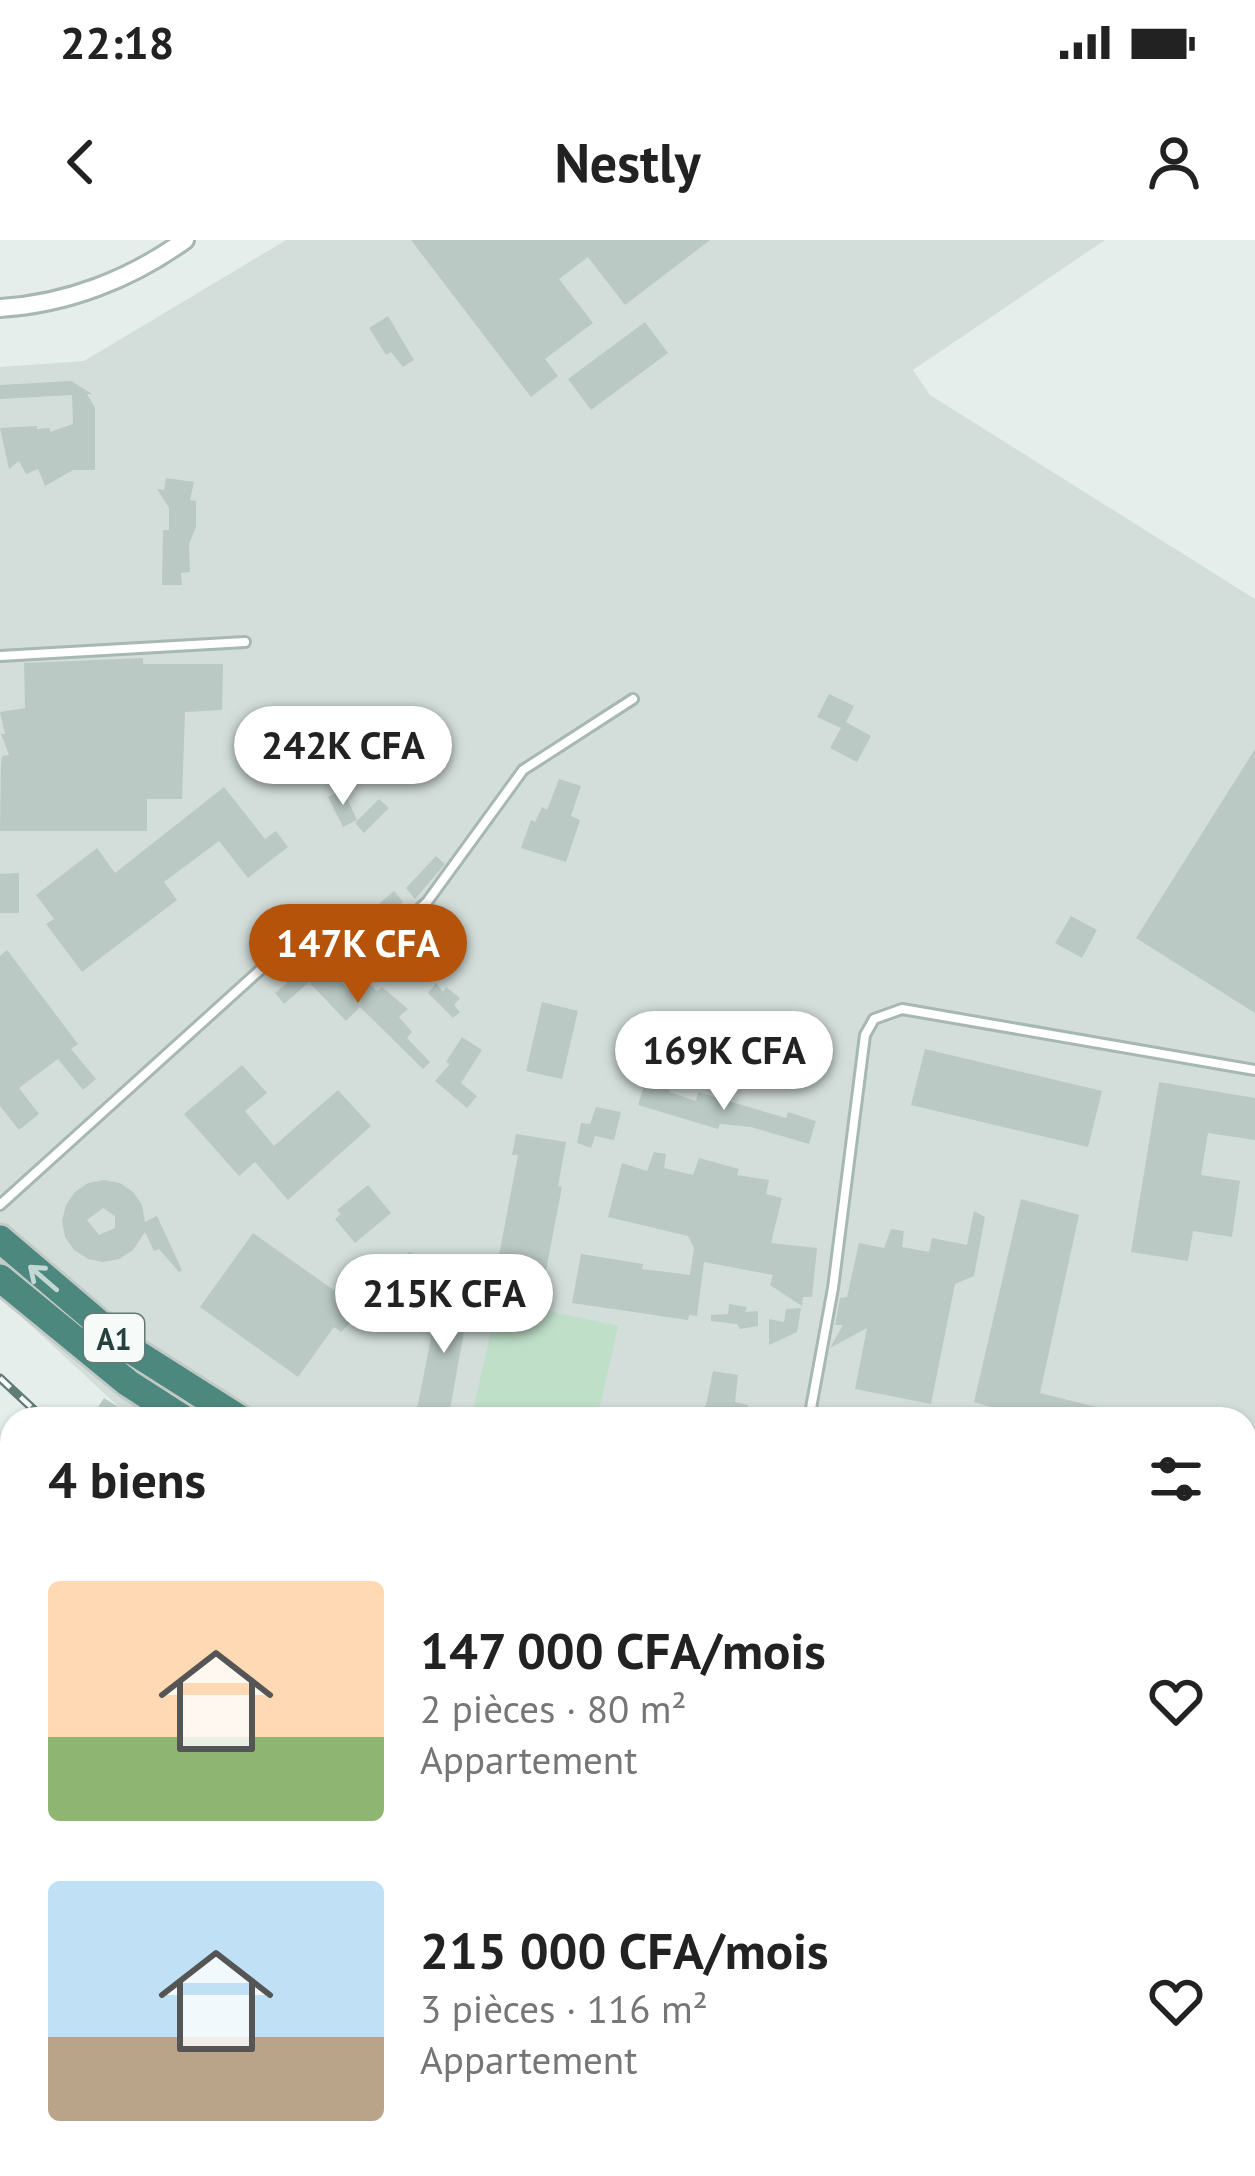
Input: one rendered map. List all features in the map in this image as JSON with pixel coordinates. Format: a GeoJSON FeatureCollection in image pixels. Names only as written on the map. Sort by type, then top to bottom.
{"type":"FeatureCollection","features":[{"type":"Feature","properties":{"kind":"highway","name":"A1"},"geometry":{"type":"LineString","coordinates":[[0,1239],[128,1348],[221,1407]]}},
{"type":"Feature","properties":{"kind":"highway","name":"A1"},"geometry":{"type":"LineString","coordinates":[[0,1278],[113,1371],[166,1407]]}},
{"type":"Feature","properties":{"kind":"street"},"geometry":{"type":"LineString","coordinates":[[0,308],[32,306],[101,287],[159,259],[184,240]]}},
{"type":"Feature","properties":{"kind":"lane"},"geometry":{"type":"LineString","coordinates":[[0,656],[245,642]]}},
{"type":"Feature","properties":{"kind":"lane"},"geometry":{"type":"LineString","coordinates":[[0,1205],[270,961],[302,942],[316,940],[370,954],[427,902],[523,770],[633,699]]}},
{"type":"Feature","properties":{"kind":"lane"},"geometry":{"type":"LineString","coordinates":[[811,1407],[833,1288],[865,1035],[874,1019],[902,1009],[1255,1070]]}},
{"type":"Feature","properties":{"kind":"shaded area"},"geometry":{"type":"Polygon","coordinates":[[[286,240],[1105,240],[913,370],[930,395],[1255,599],[1255,1407],[118,1406],[0,1297],[0,367],[84,361],[286,240]]]}},
{"type":"Feature","properties":{"kind":"green space"},"geometry":{"type":"Polygon","coordinates":[[[498,1300],[618,1326],[600,1407],[474,1407],[498,1300]]]}},
{"type":"Feature","properties":{"kind":"building"},"geometry":{"type":"Polygon","coordinates":[[[411,240],[710,240],[625,305],[588,257],[559,279],[593,323],[545,359],[558,376],[531,397],[411,240]]]}},
{"type":"Feature","properties":{"kind":"building"},"geometry":{"type":"Polygon","coordinates":[[[388,316],[414,360],[403,367],[391,352],[386,355],[369,328],[388,316]]]}},
{"type":"Feature","properties":{"kind":"building"},"geometry":{"type":"Polygon","coordinates":[[[645,322],[668,353],[591,410],[568,379],[645,322]]]}},
{"type":"Feature","properties":{"kind":"building"},"geometry":{"type":"Polygon","coordinates":[[[71,381],[92,394],[87,394],[95,408],[95,470],[73,470],[45,486],[38,469],[26,474],[19,461],[9,469],[0,428],[37,426],[50,428],[50,432],[73,424],[72,395],[0,399],[0,385],[71,381]]]}},
{"type":"Feature","properties":{"kind":"building"},"geometry":{"type":"Polygon","coordinates":[[[166,478],[194,482],[190,500],[196,501],[196,527],[189,544],[190,572],[181,573],[182,585],[162,585],[163,530],[169,530],[169,508],[157,489],[164,490],[166,478]]]}},
{"type":"Feature","properties":{"kind":"building"},"geometry":{"type":"Polygon","coordinates":[[[143,658],[143,664],[223,664],[222,710],[185,712],[182,799],[147,799],[147,831],[0,831],[1,764],[2,756],[9,755],[0,712],[25,708],[24,663],[143,658]]]}},
{"type":"Feature","properties":{"kind":"building"},"geometry":{"type":"Polygon","coordinates":[[[829,694],[854,706],[846,722],[871,736],[857,762],[830,748],[841,728],[817,717],[829,694]]]}},
{"type":"Feature","properties":{"kind":"building"},"geometry":{"type":"Polygon","coordinates":[[[1255,749],[1255,1013],[1136,938],[1255,749]]]}},
{"type":"Feature","properties":{"kind":"building"},"geometry":{"type":"Polygon","coordinates":[[[559,779],[581,786],[571,816],[580,820],[566,862],[521,848],[531,820],[535,822],[542,807],[547,810],[559,779]]]}},
{"type":"Feature","properties":{"kind":"building"},"geometry":{"type":"Polygon","coordinates":[[[224,787],[265,839],[276,831],[288,847],[248,878],[219,841],[164,882],[177,900],[82,972],[46,924],[54,919],[36,895],[97,848],[115,873],[224,787]]]}},
{"type":"Feature","properties":{"kind":"building"},"geometry":{"type":"Polygon","coordinates":[[[343,790],[357,820],[343,827],[328,797],[343,790]]]}},
{"type":"Feature","properties":{"kind":"building"},"geometry":{"type":"Polygon","coordinates":[[[379,799],[389,808],[364,833],[355,823],[379,799]]]}},
{"type":"Feature","properties":{"kind":"building"},"geometry":{"type":"Polygon","coordinates":[[[436,856],[445,864],[415,899],[406,888],[436,856]]]}},
{"type":"Feature","properties":{"kind":"building"},"geometry":{"type":"Polygon","coordinates":[[[19,873],[19,913],[0,913],[0,874],[19,873]]]}},
{"type":"Feature","properties":{"kind":"building"},"geometry":{"type":"Polygon","coordinates":[[[394,891],[403,902],[378,924],[368,913],[394,891]]]}},
{"type":"Feature","properties":{"kind":"building"},"geometry":{"type":"Polygon","coordinates":[[[1071,916],[1097,930],[1082,958],[1055,943],[1071,916]]]}},
{"type":"Feature","properties":{"kind":"building"},"geometry":{"type":"Polygon","coordinates":[[[7,950],[78,1044],[71,1049],[96,1079],[83,1090],[58,1059],[19,1088],[39,1114],[19,1130],[0,1106],[0,956],[7,950]]]}},
{"type":"Feature","properties":{"kind":"building"},"geometry":{"type":"Polygon","coordinates":[[[325,964],[355,996],[369,984],[377,991],[382,987],[408,1009],[399,1017],[412,1032],[407,1038],[430,1062],[423,1069],[360,1007],[346,1021],[309,982],[284,1004],[275,993],[305,968],[312,977],[325,964]]]}},
{"type":"Feature","properties":{"kind":"building"},"geometry":{"type":"Polygon","coordinates":[[[436,983],[443,992],[446,987],[460,998],[454,1005],[460,1012],[453,1018],[428,993],[436,983]]]}},
{"type":"Feature","properties":{"kind":"building"},"geometry":{"type":"Polygon","coordinates":[[[542,1002],[578,1011],[562,1079],[526,1071],[542,1002]]]}},
{"type":"Feature","properties":{"kind":"building"},"geometry":{"type":"Polygon","coordinates":[[[673,1036],[707,1046],[709,1037],[735,1044],[733,1064],[676,1051],[674,1057],[659,1053],[663,1041],[671,1044],[673,1036]]]}},
{"type":"Feature","properties":{"kind":"building"},"geometry":{"type":"Polygon","coordinates":[[[462,1037],[482,1050],[461,1083],[477,1096],[467,1108],[435,1081],[450,1064],[446,1062],[462,1037]]]}},
{"type":"Feature","properties":{"kind":"building"},"geometry":{"type":"Polygon","coordinates":[[[925,1049],[1102,1091],[1088,1147],[911,1105],[925,1049]]]}},
{"type":"Feature","properties":{"kind":"building"},"geometry":{"type":"Polygon","coordinates":[[[242,1065],[267,1093],[245,1111],[274,1146],[338,1090],[371,1126],[288,1200],[255,1162],[239,1176],[184,1114],[242,1065]]]}},
{"type":"Feature","properties":{"kind":"building"},"geometry":{"type":"Polygon","coordinates":[[[646,1079],[671,1086],[669,1092],[696,1101],[698,1092],[786,1118],[788,1112],[816,1121],[809,1144],[751,1127],[720,1124],[718,1129],[638,1105],[646,1079]]]}},
{"type":"Feature","properties":{"kind":"building"},"geometry":{"type":"Polygon","coordinates":[[[1159,1082],[1255,1098],[1255,1140],[1208,1133],[1201,1175],[1240,1181],[1232,1237],[1193,1231],[1188,1261],[1131,1252],[1159,1082]]]}},
{"type":"Feature","properties":{"kind":"building"},"geometry":{"type":"Polygon","coordinates":[[[596,1107],[621,1112],[614,1140],[595,1136],[591,1148],[577,1143],[581,1123],[590,1124],[596,1107]]]}},
{"type":"Feature","properties":{"kind":"building"},"geometry":{"type":"Polygon","coordinates":[[[516,1134],[566,1142],[542,1291],[494,1282],[518,1155],[512,1155],[516,1134]]]}},
{"type":"Feature","properties":{"kind":"building"},"geometry":{"type":"Polygon","coordinates":[[[654,1152],[666,1154],[664,1168],[693,1175],[699,1158],[739,1169],[737,1175],[769,1180],[766,1194],[782,1198],[771,1243],[817,1248],[812,1297],[803,1297],[802,1306],[770,1285],[773,1275],[704,1262],[697,1316],[689,1315],[688,1320],[572,1303],[581,1254],[690,1275],[694,1248],[688,1236],[608,1217],[622,1163],[647,1171],[654,1152]]]}},
{"type":"Feature","properties":{"kind":"building"},"geometry":{"type":"Polygon","coordinates":[[[88,1183],[120,1183],[133,1192],[145,1222],[157,1216],[182,1270],[159,1249],[154,1251],[145,1232],[133,1250],[119,1259],[88,1259],[74,1250],[62,1221],[66,1205],[88,1183]],[[103,1208],[87,1220],[99,1235],[115,1228],[115,1216],[103,1208]]]}},
{"type":"Feature","properties":{"kind":"building"},"geometry":{"type":"Polygon","coordinates":[[[368,1185],[391,1213],[355,1243],[335,1219],[341,1214],[337,1210],[368,1185]]]}},
{"type":"Feature","properties":{"kind":"building"},"geometry":{"type":"Polygon","coordinates":[[[1021,1199],[1079,1215],[1040,1393],[1097,1407],[991,1407],[974,1402],[1021,1199]]]}},
{"type":"Feature","properties":{"kind":"building"},"geometry":{"type":"Polygon","coordinates":[[[974,1211],[985,1217],[974,1276],[955,1284],[931,1404],[855,1389],[867,1328],[830,1348],[843,1325],[835,1325],[840,1298],[847,1297],[859,1243],[884,1248],[891,1229],[904,1231],[902,1247],[929,1252],[932,1238],[967,1245],[974,1211]]]}},
{"type":"Feature","properties":{"kind":"building"},"geometry":{"type":"Polygon","coordinates":[[[253,1233],[352,1303],[343,1315],[351,1322],[341,1332],[334,1327],[298,1377],[200,1307],[253,1233]]]}},
{"type":"Feature","properties":{"kind":"building"},"geometry":{"type":"Polygon","coordinates":[[[409,1252],[430,1263],[416,1289],[395,1278],[409,1252]]]}},
{"type":"Feature","properties":{"kind":"building"},"geometry":{"type":"Polygon","coordinates":[[[450,1292],[470,1298],[450,1407],[417,1407],[433,1328],[450,1292]]]}},
{"type":"Feature","properties":{"kind":"building"},"geometry":{"type":"Polygon","coordinates":[[[729,1304],[747,1307],[745,1312],[758,1311],[758,1326],[740,1329],[737,1324],[711,1321],[711,1315],[728,1314],[729,1304]]]}},
{"type":"Feature","properties":{"kind":"building"},"geometry":{"type":"Polygon","coordinates":[[[801,1308],[797,1332],[769,1345],[769,1319],[784,1322],[786,1309],[801,1308]]]}},
{"type":"Feature","properties":{"kind":"building"},"geometry":{"type":"Polygon","coordinates":[[[713,1371],[738,1375],[735,1402],[748,1407],[706,1407],[713,1371]]]}},
{"type":"Feature","properties":{"kind":"building"},"geometry":{"type":"Polygon","coordinates":[[[104,1398],[118,1407],[98,1407],[104,1398]]]}},
{"type":"Feature","properties":{"kind":"railway"},"geometry":{"type":"LineString","coordinates":[[0,1378],[31,1407]]}}]}
